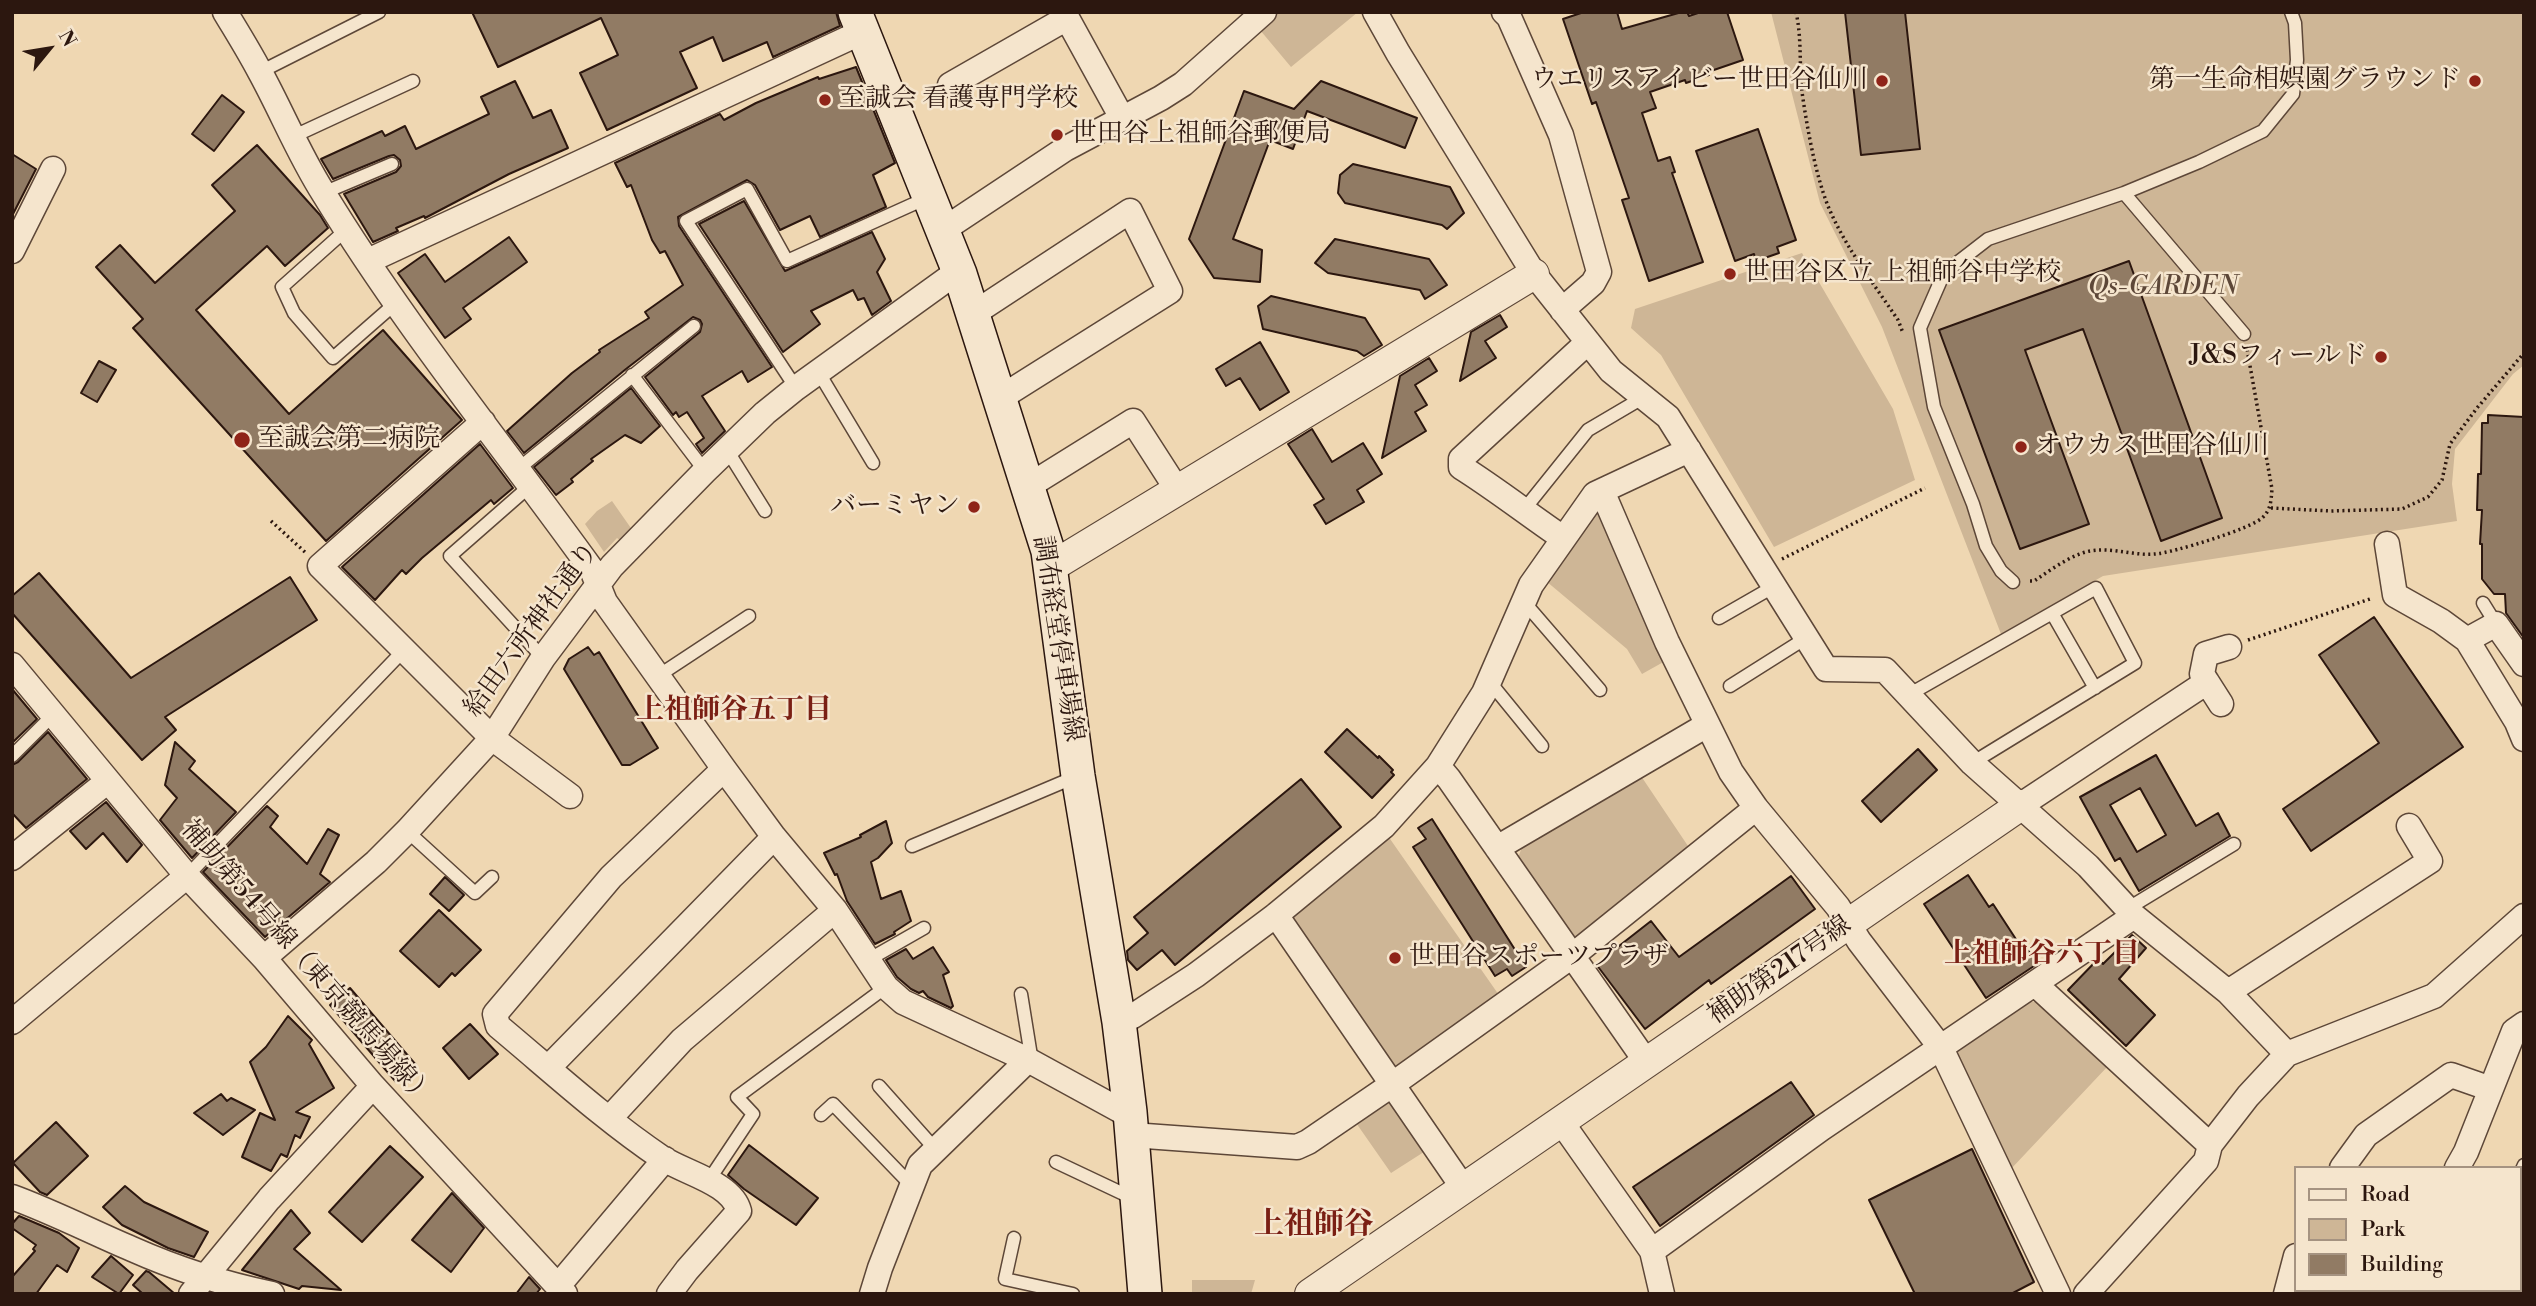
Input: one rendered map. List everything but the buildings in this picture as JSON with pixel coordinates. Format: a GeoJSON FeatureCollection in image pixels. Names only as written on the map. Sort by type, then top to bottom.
{"type":"FeatureCollection","features":[{"type":"Feature","properties":{"kind":"main road","name":"調布経堂停車場線"},"geometry":{"type":"LineString","coordinates":[[858,22],[960,274],[1051,567],[1078,776],[1119,1022],[1131,1124],[1145,1294]]}},
{"type":"Feature","properties":{"kind":"street"},"geometry":{"type":"LineString","coordinates":[[225,12],[260,72],[323,193],[368,261],[592,570],[605,602],[724,769],[774,837],[835,909],[886,987],[903,1002],[1028,1060],[1123,1112],[1131,1124],[1297,1147],[1308,1142],[1572,956],[1756,808]]}},
{"type":"Feature","properties":{"kind":"street"},"geometry":{"type":"LineString","coordinates":[[943,230],[1065,149],[1182,85],[1264,12]]}},
{"type":"Feature","properties":{"kind":"street"},"geometry":{"type":"LineString","coordinates":[[1375,12],[1535,274],[1611,371],[1668,417],[1826,669],[1885,670],[1972,763],[2088,866],[2130,912],[2228,992],[2287,1054]]}},
{"type":"Feature","properties":{"kind":"street"},"geometry":{"type":"LineString","coordinates":[[1510,14],[1561,135],[1599,272],[1593,284],[1562,310]]}},
{"type":"Feature","properties":{"kind":"street"},"geometry":{"type":"LineString","coordinates":[[950,85],[1065,15],[1122,118]]}},
{"type":"Feature","properties":{"kind":"street"},"geometry":{"type":"LineString","coordinates":[[368,261],[858,22]]}},
{"type":"Feature","properties":{"kind":"street"},"geometry":{"type":"LineString","coordinates":[[14,245],[54,169]]}},
{"type":"Feature","properties":{"kind":"street"},"geometry":{"type":"LineString","coordinates":[[973,314],[1130,211],[1170,291],[1000,398]]}},
{"type":"Feature","properties":{"kind":"street","name":"給田六所神社通り"},"geometry":{"type":"LineString","coordinates":[[264,958],[376,862],[492,738],[543,658],[597,584],[705,471],[765,413],[796,388],[950,277],[960,274]]}},
{"type":"Feature","properties":{"kind":"street"},"geometry":{"type":"LineString","coordinates":[[1051,567],[1535,274]]}},
{"type":"Feature","properties":{"kind":"street"},"geometry":{"type":"LineString","coordinates":[[1563,538],[1461,467],[1461,459],[1588,342]]}},
{"type":"Feature","properties":{"kind":"street"},"geometry":{"type":"LineString","coordinates":[[1027,486],[1133,421],[1178,491]]}},
{"type":"Feature","properties":{"kind":"street"},"geometry":{"type":"LineString","coordinates":[[483,422],[320,566],[492,738],[570,796]]}},
{"type":"Feature","properties":{"kind":"street"},"geometry":{"type":"LineString","coordinates":[[1119,1022],[1133,1016],[1196,975],[1276,915],[1384,826],[1438,766],[1489,681],[1531,585],[1595,494],[1689,450]]}},
{"type":"Feature","properties":{"kind":"street"},"geometry":{"type":"LineString","coordinates":[[1602,491],[1667,642],[1731,772],[1756,808],[1838,907],[1941,1048],[2058,1294]]}},
{"type":"Feature","properties":{"kind":"street"},"geometry":{"type":"LineString","coordinates":[[2387,544],[2395,595],[2441,621],[2467,640],[2517,722],[2524,739]]}},
{"type":"Feature","properties":{"kind":"street"},"geometry":{"type":"LineString","coordinates":[[2467,640],[2496,625],[2524,664]]}},
{"type":"Feature","properties":{"kind":"street"},"geometry":{"type":"LineString","coordinates":[[2221,704],[2202,674],[2206,654],[2229,647]]}},
{"type":"Feature","properties":{"kind":"street","name":"補助第54号線（東京競馬場線）"},"geometry":{"type":"LineString","coordinates":[[12,665],[187,876],[264,958],[373,1086],[561,1290]]}},
{"type":"Feature","properties":{"kind":"street","name":"補助第217号線"},"geometry":{"type":"LineString","coordinates":[[1310,1294],[2021,805],[2207,682]]}},
{"type":"Feature","properties":{"kind":"street"},"geometry":{"type":"LineString","coordinates":[[1497,848],[1707,725]]}},
{"type":"Feature","properties":{"kind":"street"},"geometry":{"type":"LineString","coordinates":[[1438,766],[1647,1063]]}},
{"type":"Feature","properties":{"kind":"street"},"geometry":{"type":"LineString","coordinates":[[669,1294],[739,1212],[737,1202],[709,1180],[665,1159],[609,1119],[498,1026],[495,1014],[611,877],[724,769]]}},
{"type":"Feature","properties":{"kind":"street"},"geometry":{"type":"LineString","coordinates":[[12,858],[108,781]]}},
{"type":"Feature","properties":{"kind":"street"},"geometry":{"type":"LineString","coordinates":[[2228,992],[2430,861],[2409,826]]}},
{"type":"Feature","properties":{"kind":"street"},"geometry":{"type":"LineString","coordinates":[[548,1068],[774,837]]}},
{"type":"Feature","properties":{"kind":"street"},"geometry":{"type":"LineString","coordinates":[[12,1022],[187,876]]}},
{"type":"Feature","properties":{"kind":"street"},"geometry":{"type":"LineString","coordinates":[[609,1119],[682,1040],[835,909]]}},
{"type":"Feature","properties":{"kind":"street"},"geometry":{"type":"LineString","coordinates":[[1651,1251],[1822,1128],[2035,984],[2130,912]]}},
{"type":"Feature","properties":{"kind":"street"},"geometry":{"type":"LineString","coordinates":[[1276,915],[1464,1189]]}},
{"type":"Feature","properties":{"kind":"street"},"geometry":{"type":"LineString","coordinates":[[2086,1294],[2206,1161],[2210,1145],[2248,1096],[2287,1054],[2434,996],[2524,916]]}},
{"type":"Feature","properties":{"kind":"street"},"geometry":{"type":"LineString","coordinates":[[2035,984],[2210,1145]]}},
{"type":"Feature","properties":{"kind":"street"},"geometry":{"type":"LineString","coordinates":[[2458,1166],[2514,1031],[2524,1024]]}},
{"type":"Feature","properties":{"kind":"street"},"geometry":{"type":"LineString","coordinates":[[872,1294],[920,1165],[1028,1060]]}},
{"type":"Feature","properties":{"kind":"street"},"geometry":{"type":"LineString","coordinates":[[2343,1166],[2366,1135],[2451,1074],[2491,1089]]}},
{"type":"Feature","properties":{"kind":"street"},"geometry":{"type":"LineString","coordinates":[[197,1285],[268,1199],[373,1086]]}},
{"type":"Feature","properties":{"kind":"street"},"geometry":{"type":"LineString","coordinates":[[1562,1122],[1651,1251],[1662,1294]]}},
{"type":"Feature","properties":{"kind":"street"},"geometry":{"type":"LineString","coordinates":[[561,1290],[665,1159]]}},
{"type":"Feature","properties":{"kind":"street"},"geometry":{"type":"LineString","coordinates":[[15,1201],[59,1214],[197,1285],[272,1294]]}},
{"type":"Feature","properties":{"kind":"street"},"geometry":{"type":"LineString","coordinates":[[2286,1294],[2294,1264]]}},
{"type":"Feature","properties":{"kind":"lane"},"geometry":{"type":"LineString","coordinates":[[260,72],[379,12]]}},
{"type":"Feature","properties":{"kind":"lane"},"geometry":{"type":"LineString","coordinates":[[2013,582],[2001,571],[1986,546],[1973,504],[1934,407],[1920,328],[1944,273],[1988,239],[2124,193],[2199,162],[2263,131],[2293,94],[2297,60],[2295,23],[2291,12]]}},
{"type":"Feature","properties":{"kind":"lane"},"geometry":{"type":"LineString","coordinates":[[292,137],[413,81]]}},
{"type":"Feature","properties":{"kind":"lane"},"geometry":{"type":"LineString","coordinates":[[323,193],[392,164]]}},
{"type":"Feature","properties":{"kind":"lane"},"geometry":{"type":"LineString","coordinates":[[796,388],[686,221],[747,189],[788,261],[929,197]]}},
{"type":"Feature","properties":{"kind":"lane"},"geometry":{"type":"LineString","coordinates":[[2124,193],[2244,334]]}},
{"type":"Feature","properties":{"kind":"lane"},"geometry":{"type":"LineString","coordinates":[[347,229],[282,287],[294,313],[334,358],[397,302]]}},
{"type":"Feature","properties":{"kind":"lane"},"geometry":{"type":"LineString","coordinates":[[543,658],[450,556],[525,477],[632,375],[694,326]]}},
{"type":"Feature","properties":{"kind":"lane"},"geometry":{"type":"LineString","coordinates":[[818,373],[873,463]]}},
{"type":"Feature","properties":{"kind":"lane"},"geometry":{"type":"LineString","coordinates":[[632,375],[705,471]]}},
{"type":"Feature","properties":{"kind":"lane"},"geometry":{"type":"LineString","coordinates":[[1523,511],[1587,430],[1644,397]]}},
{"type":"Feature","properties":{"kind":"lane"},"geometry":{"type":"LineString","coordinates":[[727,450],[765,511]]}},
{"type":"Feature","properties":{"kind":"lane"},"geometry":{"type":"LineString","coordinates":[[1719,618],[1767,578]]}},
{"type":"Feature","properties":{"kind":"lane"},"geometry":{"type":"LineString","coordinates":[[1909,695],[2096,588],[2135,663],[1972,763]]}},
{"type":"Feature","properties":{"kind":"lane"},"geometry":{"type":"LineString","coordinates":[[1524,602],[1600,690]]}},
{"type":"Feature","properties":{"kind":"lane"},"geometry":{"type":"LineString","coordinates":[[2483,603],[2496,625]]}},
{"type":"Feature","properties":{"kind":"lane"},"geometry":{"type":"LineString","coordinates":[[2052,613],[2095,688]]}},
{"type":"Feature","properties":{"kind":"lane"},"geometry":{"type":"LineString","coordinates":[[658,676],[749,616]]}},
{"type":"Feature","properties":{"kind":"lane"},"geometry":{"type":"LineString","coordinates":[[1730,686],[1806,638]]}},
{"type":"Feature","properties":{"kind":"lane"},"geometry":{"type":"LineString","coordinates":[[187,876],[405,649]]}},
{"type":"Feature","properties":{"kind":"lane"},"geometry":{"type":"LineString","coordinates":[[1489,681],[1542,746]]}},
{"type":"Feature","properties":{"kind":"lane"},"geometry":{"type":"LineString","coordinates":[[12,756],[52,716]]}},
{"type":"Feature","properties":{"kind":"lane"},"geometry":{"type":"LineString","coordinates":[[912,846],[1078,776]]}},
{"type":"Feature","properties":{"kind":"lane"},"geometry":{"type":"LineString","coordinates":[[407,831],[475,893],[492,877]]}},
{"type":"Feature","properties":{"kind":"lane"},"geometry":{"type":"LineString","coordinates":[[2130,912],[2234,844]]}},
{"type":"Feature","properties":{"kind":"lane"},"geometry":{"type":"LineString","coordinates":[[868,960],[924,928]]}},
{"type":"Feature","properties":{"kind":"lane"},"geometry":{"type":"LineString","coordinates":[[709,1180],[752,1114],[737,1097],[886,987]]}},
{"type":"Feature","properties":{"kind":"lane"},"geometry":{"type":"LineString","coordinates":[[1021,994],[1031,1055],[1028,1060]]}},
{"type":"Feature","properties":{"kind":"lane"},"geometry":{"type":"LineString","coordinates":[[878,1086],[936,1150]]}},
{"type":"Feature","properties":{"kind":"lane"},"geometry":{"type":"LineString","coordinates":[[821,1115],[833,1104],[912,1187]]}},
{"type":"Feature","properties":{"kind":"lane"},"geometry":{"type":"LineString","coordinates":[[1056,1162],[1128,1196],[1136,1195]]}},
{"type":"Feature","properties":{"kind":"lane"},"geometry":{"type":"LineString","coordinates":[[1014,1238],[1004,1279],[1073,1294]]}},
{"type":"Feature","properties":{"kind":"path"},"geometry":{"type":"LineString","coordinates":[[1796,12],[1800,32],[1802,91],[1814,154],[1828,206],[1853,252],[1898,320],[1908,345]]}},
{"type":"Feature","properties":{"kind":"path"},"geometry":{"type":"LineString","coordinates":[[2013,582],[2034,581],[2076,555],[2092,551],[2119,550],[2152,555],[2179,551],[2260,520],[2271,508],[2272,489],[2244,334]]}},
{"type":"Feature","properties":{"kind":"path"},"geometry":{"type":"LineString","coordinates":[[2271,508],[2331,511],[2402,509],[2428,497],[2442,481],[2450,444],[2524,353]]}},
{"type":"Feature","properties":{"kind":"path"},"geometry":{"type":"LineString","coordinates":[[1767,578],[1926,488]]}},
{"type":"Feature","properties":{"kind":"path"},"geometry":{"type":"LineString","coordinates":[[271,521],[320,566]]}},
{"type":"Feature","properties":{"kind":"path"},"geometry":{"type":"LineString","coordinates":[[2229,647],[2389,593],[2395,595]]}},
{"type":"Feature","properties":{"kind":"green space"},"geometry":{"type":"Polygon","coordinates":[[[1278,12],[1358,12],[1291,67],[1260,30],[1278,12]]]}},
{"type":"Feature","properties":{"kind":"green space","name":"Qs-GARDEN"},"geometry":{"type":"Polygon","coordinates":[[[1771,12],[2524,12],[2524,365],[2513,374],[2455,449],[2452,484],[2457,521],[2103,576],[2001,634],[1882,327],[1820,203],[1771,12]]]}},
{"type":"Feature","properties":{"kind":"green space"},"geometry":{"type":"Polygon","coordinates":[[[1802,253],[1893,409],[1915,480],[1774,547],[1661,355],[1631,328],[1635,309],[1802,253]]]}},
{"type":"Feature","properties":{"kind":"green space"},"geometry":{"type":"Polygon","coordinates":[[[612,501],[633,531],[622,542],[617,538],[604,552],[585,524],[597,511],[612,501]]]}},
{"type":"Feature","properties":{"kind":"green space"},"geometry":{"type":"Polygon","coordinates":[[[1599,503],[1667,660],[1642,674],[1627,649],[1546,581],[1599,503]]]}},
{"type":"Feature","properties":{"kind":"green space"},"geometry":{"type":"Polygon","coordinates":[[[1641,776],[1690,849],[1577,937],[1568,937],[1518,858],[1522,847],[1641,776]]]}},
{"type":"Feature","properties":{"kind":"green space","name":"世田谷スポーツプラザ"},"geometry":{"type":"Polygon","coordinates":[[[1388,836],[1501,998],[1398,1073],[1288,918],[1388,836]]]}},
{"type":"Feature","properties":{"kind":"green space"},"geometry":{"type":"Polygon","coordinates":[[[2027,1002],[2041,1002],[2108,1066],[2010,1170],[1956,1056],[1959,1049],[2027,1002]]]}},
{"type":"Feature","properties":{"kind":"green space"},"geometry":{"type":"Polygon","coordinates":[[[1385,1100],[1393,1102],[1427,1150],[1391,1173],[1354,1120],[1385,1100]]]}},
{"type":"Feature","properties":{"kind":"green space"},"geometry":{"type":"Polygon","coordinates":[[[1192,1280],[1255,1280],[1251,1294],[1170,1294],[1192,1292],[1192,1280]]]}},
{"type":"Feature","properties":{"kind":"waterway"},"geometry":{"type":"LineString","coordinates":[[2522,1232],[2524,1228]]}},
{"type":"Feature","properties":{"kind":"place","name":"ウエリスアイビー世田谷仙川"},"geometry":{"type":"Point","coordinates":[1882,81]}},
{"type":"Feature","properties":{"kind":"place","name":"第一生命相娯園グラウンド"},"geometry":{"type":"Point","coordinates":[2475,81]}},
{"type":"Feature","properties":{"kind":"place","name":"至誠会 看護専門学校"},"geometry":{"type":"Point","coordinates":[825,100]}},
{"type":"Feature","properties":{"kind":"place","name":"世田谷上祖師谷郵便局"},"geometry":{"type":"Point","coordinates":[1057,135]}},
{"type":"Feature","properties":{"kind":"place","name":"世田谷区立 上祖師谷中学校"},"geometry":{"type":"Point","coordinates":[1730,274]}},
{"type":"Feature","properties":{"kind":"place","name":"J&Sフィールド"},"geometry":{"type":"Point","coordinates":[2381,357]}},
{"type":"Feature","properties":{"kind":"place","name":"至誠会第二病院"},"geometry":{"type":"Point","coordinates":[242,440]}},
{"type":"Feature","properties":{"kind":"place","name":"オウカス世田谷仙川"},"geometry":{"type":"Point","coordinates":[2021,447]}},
{"type":"Feature","properties":{"kind":"place","name":"バーミヤン"},"geometry":{"type":"Point","coordinates":[974,507]}},
{"type":"Feature","properties":{"kind":"place","name":"世田谷スポーツプラザ"},"geometry":{"type":"Point","coordinates":[1395,958]}},
{"type":"Feature","properties":{"kind":"district","name":"上祖師谷五丁目"},"geometry":{"type":"Point","coordinates":[734,711]}},
{"type":"Feature","properties":{"kind":"district","name":"上祖師谷六丁目"},"geometry":{"type":"Point","coordinates":[2042,955]}},
{"type":"Feature","properties":{"kind":"district","name":"上祖師谷"},"geometry":{"type":"Point","coordinates":[1314,1226]}}]}
